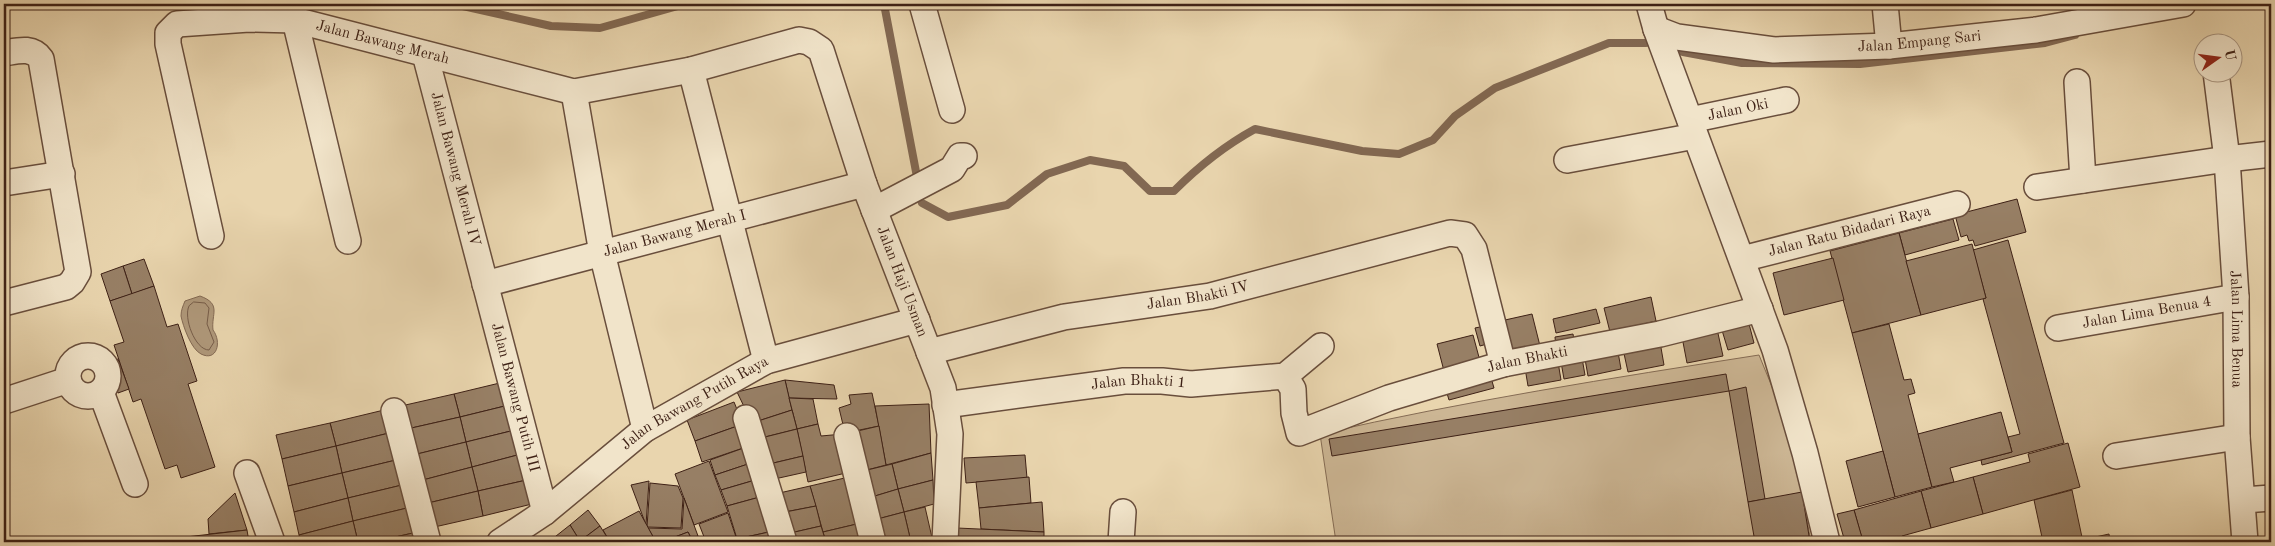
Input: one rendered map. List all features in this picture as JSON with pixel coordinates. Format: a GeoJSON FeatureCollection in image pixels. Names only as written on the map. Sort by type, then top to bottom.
{"type":"FeatureCollection","features":[{"type":"Feature","properties":{"kind":"street"},"geometry":{"type":"LineString","coordinates":[[922,4],[952,110]]}},
{"type":"Feature","properties":{"kind":"street"},"geometry":{"type":"LineString","coordinates":[[1649,4],[1656,29],[1692,128],[1760,309],[1805,453],[1828,542]]}},
{"type":"Feature","properties":{"kind":"street"},"geometry":{"type":"LineString","coordinates":[[1886,4],[1889,46]]}},
{"type":"Feature","properties":{"kind":"street","name":"Jalan Empang Sari"},"geometry":{"type":"LineString","coordinates":[[1656,29],[1677,37],[1774,50],[1889,46],[2036,30],[2082,12],[2183,4]]}},
{"type":"Feature","properties":{"kind":"street","name":"Jalan Bawang Merah"},"geometry":{"type":"LineString","coordinates":[[210,236],[168,44],[168,33],[173,26],[186,22],[249,19],[295,20],[574,92],[692,70],[799,40]]}},
{"type":"Feature","properties":{"kind":"street"},"geometry":{"type":"LineString","coordinates":[[295,20],[348,241]]}},
{"type":"Feature","properties":{"kind":"street","name":"Jalan Haji Usman"},"geometry":{"type":"LineString","coordinates":[[799,40],[809,42],[821,50],[864,184],[943,388],[950,434],[945,542]]}},
{"type":"Feature","properties":{"kind":"street"},"geometry":{"type":"LineString","coordinates":[[4,53],[31,50],[37,53],[41,59],[78,265],[76,277],[66,287],[4,303]]}},
{"type":"Feature","properties":{"kind":"street","name":"Jalan Bawang Merah IV"},"geometry":{"type":"LineString","coordinates":[[425,54],[485,284]]}},
{"type":"Feature","properties":{"kind":"street"},"geometry":{"type":"LineString","coordinates":[[692,70],[766,361]]}},
{"type":"Feature","properties":{"kind":"street"},"geometry":{"type":"LineString","coordinates":[[2077,82],[2083,180]]}},
{"type":"Feature","properties":{"kind":"street","name":"Jalan Lima Benua"},"geometry":{"type":"LineString","coordinates":[[2217,82],[2226,159],[2236,297],[2237,438],[2244,500],[2245,542]]}},
{"type":"Feature","properties":{"kind":"street"},"geometry":{"type":"LineString","coordinates":[[574,92],[602,253],[645,429]]}},
{"type":"Feature","properties":{"kind":"street","name":"Jalan Oki"},"geometry":{"type":"LineString","coordinates":[[1567,160],[1692,128],[1786,100]]}},
{"type":"Feature","properties":{"kind":"street"},"geometry":{"type":"LineString","coordinates":[[2037,187],[2271,154]]}},
{"type":"Feature","properties":{"kind":"street"},"geometry":{"type":"LineString","coordinates":[[874,210],[952,169],[960,156],[964,156]]}},
{"type":"Feature","properties":{"kind":"street"},"geometry":{"type":"LineString","coordinates":[[4,183],[62,174]]}},
{"type":"Feature","properties":{"kind":"street","name":"Jalan Bawang Merah I"},"geometry":{"type":"LineString","coordinates":[[485,284],[864,184]]}},
{"type":"Feature","properties":{"kind":"street","name":"Jalan Ratu Bidadari Raya"},"geometry":{"type":"LineString","coordinates":[[1742,259],[1957,204]]}},
{"type":"Feature","properties":{"kind":"street","name":"Jalan Bhakti IV"},"geometry":{"type":"LineString","coordinates":[[929,352],[1064,317],[1210,296],[1450,233],[1465,235],[1474,249],[1503,364]]}},
{"type":"Feature","properties":{"kind":"street","name":"Jalan Bawang Putih III"},"geometry":{"type":"LineString","coordinates":[[485,284],[544,512]]}},
{"type":"Feature","properties":{"kind":"street","name":"Jalan Lima Benua 4"},"geometry":{"type":"LineString","coordinates":[[2058,328],[2236,297]]}},
{"type":"Feature","properties":{"kind":"street","name":"Jalan Bhakti"},"geometry":{"type":"LineString","coordinates":[[1285,376],[1293,389],[1294,413],[1299,433],[1389,398],[1503,364],[1660,334],[1760,309]]}},
{"type":"Feature","properties":{"kind":"street","name":"Jalan Bawang Putih Raya"},"geometry":{"type":"LineString","coordinates":[[500,542],[544,512],[645,429],[766,361],[917,320]]}},
{"type":"Feature","properties":{"kind":"street"},"geometry":{"type":"LineString","coordinates":[[1285,376],[1321,346]]}},
{"type":"Feature","properties":{"kind":"street"},"geometry":{"type":"LineString","coordinates":[[89,355],[100,359],[108,369],[108,382],[101,392],[88,397],[75,392],[68,380],[69,368],[77,358],[89,355]]}},
{"type":"Feature","properties":{"kind":"street","name":"Jalan Bhakti 1"},"geometry":{"type":"LineString","coordinates":[[945,406],[1124,381],[1162,381],[1191,384],[1285,376]]}},
{"type":"Feature","properties":{"kind":"street"},"geometry":{"type":"LineString","coordinates":[[4,401],[68,380]]}},
{"type":"Feature","properties":{"kind":"street"},"geometry":{"type":"LineString","coordinates":[[101,392],[135,484]]}},
{"type":"Feature","properties":{"kind":"street"},"geometry":{"type":"LineString","coordinates":[[394,411],[428,542]]}},
{"type":"Feature","properties":{"kind":"street"},"geometry":{"type":"LineString","coordinates":[[746,418],[784,542]]}},
{"type":"Feature","properties":{"kind":"street"},"geometry":{"type":"LineString","coordinates":[[847,436],[873,542]]}},
{"type":"Feature","properties":{"kind":"street"},"geometry":{"type":"LineString","coordinates":[[2116,456],[2237,438]]}},
{"type":"Feature","properties":{"kind":"street"},"geometry":{"type":"LineString","coordinates":[[247,473],[272,542]]}},
{"type":"Feature","properties":{"kind":"street"},"geometry":{"type":"LineString","coordinates":[[2244,500],[2271,498]]}},
{"type":"Feature","properties":{"kind":"street"},"geometry":{"type":"LineString","coordinates":[[1121,542],[1123,512]]}},
{"type":"Feature","properties":{"kind":"shaded area"},"geometry":{"type":"Polygon","coordinates":[[[1759,355],[1791,433],[1811,542],[1336,542],[1320,434],[1374,422],[1594,381],[1759,355]]]}},
{"type":"Feature","properties":{"kind":"water"},"geometry":{"type":"Polygon","coordinates":[[[200,296],[211,302],[213,306],[213,330],[217,340],[214,353],[206,356],[194,347],[181,316],[185,301],[200,296]]]}},
{"type":"Feature","properties":{"kind":"building"},"geometry":{"type":"Polygon","coordinates":[[[2017,199],[2026,232],[1975,246],[1973,240],[1969,241],[1967,235],[1961,237],[1955,215],[2017,199]]]}},
{"type":"Feature","properties":{"kind":"building"},"geometry":{"type":"Polygon","coordinates":[[[1953,219],[1959,240],[1905,255],[1899,233],[1953,219]]]}},
{"type":"Feature","properties":{"kind":"building"},"geometry":{"type":"Polygon","coordinates":[[[1899,233],[1921,315],[1852,333],[1830,251],[1899,233]]]}},
{"type":"Feature","properties":{"kind":"building"},"geometry":{"type":"Polygon","coordinates":[[[2008,240],[2064,443],[1982,465],[1981,460],[2012,452],[2008,437],[2020,434],[1983,299],[1986,298],[1973,250],[2008,240]]]}},
{"type":"Feature","properties":{"kind":"building"},"geometry":{"type":"Polygon","coordinates":[[[1972,244],[1986,298],[1921,315],[1906,261],[1972,244]]]}},
{"type":"Feature","properties":{"kind":"building"},"geometry":{"type":"Polygon","coordinates":[[[1833,258],[1844,300],[1784,315],[1773,273],[1833,258]]]}},
{"type":"Feature","properties":{"kind":"building"},"geometry":{"type":"Polygon","coordinates":[[[144,259],[154,286],[132,294],[123,266],[144,259]]]}},
{"type":"Feature","properties":{"kind":"building"},"geometry":{"type":"Polygon","coordinates":[[[123,266],[132,294],[110,301],[101,274],[123,266]]]}},
{"type":"Feature","properties":{"kind":"building"},"geometry":{"type":"Polygon","coordinates":[[[154,286],[167,327],[178,324],[197,381],[188,384],[215,467],[181,478],[177,465],[165,469],[141,399],[133,402],[114,345],[124,342],[110,301],[154,286]]]}},
{"type":"Feature","properties":{"kind":"building"},"geometry":{"type":"Polygon","coordinates":[[[1651,297],[1656,321],[1610,332],[1604,308],[1651,297]]]}},
{"type":"Feature","properties":{"kind":"building"},"geometry":{"type":"Polygon","coordinates":[[[1596,309],[1600,323],[1556,333],[1553,319],[1596,309]]]}},
{"type":"Feature","properties":{"kind":"building"},"geometry":{"type":"Polygon","coordinates":[[[1532,314],[1541,350],[1513,357],[1505,320],[1532,314]]]}},
{"type":"Feature","properties":{"kind":"building"},"geometry":{"type":"Polygon","coordinates":[[[1748,320],[1754,343],[1728,350],[1721,327],[1748,320]]]}},
{"type":"Feature","properties":{"kind":"building"},"geometry":{"type":"Polygon","coordinates":[[[1889,324],[1904,380],[1911,379],[1915,393],[1908,395],[1932,487],[1895,497],[1852,333],[1889,324]]]}},
{"type":"Feature","properties":{"kind":"building"},"geometry":{"type":"Polygon","coordinates":[[[1489,325],[1494,342],[1480,346],[1475,328],[1489,325]]]}},
{"type":"Feature","properties":{"kind":"building"},"geometry":{"type":"Polygon","coordinates":[[[1717,329],[1723,356],[1687,363],[1682,337],[1717,329]]]}},
{"type":"Feature","properties":{"kind":"building"},"geometry":{"type":"Polygon","coordinates":[[[1573,334],[1575,346],[1556,348],[1555,337],[1573,334]]]}},
{"type":"Feature","properties":{"kind":"building"},"geometry":{"type":"Polygon","coordinates":[[[1473,335],[1480,361],[1444,371],[1437,344],[1473,335]]]}},
{"type":"Feature","properties":{"kind":"building"},"geometry":{"type":"Polygon","coordinates":[[[1660,342],[1664,365],[1628,372],[1623,349],[1660,342]]]}},
{"type":"Feature","properties":{"kind":"building"},"geometry":{"type":"Polygon","coordinates":[[[1618,352],[1621,369],[1588,376],[1585,359],[1618,352]]]}},
{"type":"Feature","properties":{"kind":"building"},"geometry":{"type":"Polygon","coordinates":[[[1582,358],[1585,375],[1564,379],[1561,362],[1582,358]]]}},
{"type":"Feature","properties":{"kind":"building"},"geometry":{"type":"Polygon","coordinates":[[[118,359],[129,389],[118,393],[108,362],[118,359]]]}},
{"type":"Feature","properties":{"kind":"building"},"geometry":{"type":"Polygon","coordinates":[[[1558,362],[1561,380],[1528,386],[1525,368],[1558,362]]]}},
{"type":"Feature","properties":{"kind":"building"},"geometry":{"type":"Polygon","coordinates":[[[1489,371],[1494,388],[1449,400],[1444,383],[1489,371]]]}},
{"type":"Feature","properties":{"kind":"building"},"geometry":{"type":"Polygon","coordinates":[[[1726,374],[1729,391],[1332,456],[1329,439],[1726,374]]]}},
{"type":"Feature","properties":{"kind":"building"},"geometry":{"type":"Polygon","coordinates":[[[785,380],[834,385],[837,399],[789,398],[785,380]]]}},
{"type":"Feature","properties":{"kind":"building"},"geometry":{"type":"Polygon","coordinates":[[[785,380],[792,410],[752,423],[737,392],[785,380]]]}},
{"type":"Feature","properties":{"kind":"building"},"geometry":{"type":"Polygon","coordinates":[[[508,381],[513,404],[460,417],[454,394],[508,381]]]}},
{"type":"Feature","properties":{"kind":"building"},"geometry":{"type":"Polygon","coordinates":[[[1746,387],[1765,499],[1748,502],[1729,391],[1746,387]]]}},
{"type":"Feature","properties":{"kind":"building"},"geometry":{"type":"Polygon","coordinates":[[[872,393],[879,426],[845,433],[839,408],[851,404],[849,395],[872,393]]]}},
{"type":"Feature","properties":{"kind":"building"},"geometry":{"type":"Polygon","coordinates":[[[454,394],[460,417],[407,429],[401,406],[454,394]]]}},
{"type":"Feature","properties":{"kind":"building"},"geometry":{"type":"Polygon","coordinates":[[[789,398],[813,399],[818,424],[797,429],[789,398]]]}},
{"type":"Feature","properties":{"kind":"building"},"geometry":{"type":"Polygon","coordinates":[[[734,402],[743,424],[695,441],[687,420],[734,402]]]}},
{"type":"Feature","properties":{"kind":"building"},"geometry":{"type":"Polygon","coordinates":[[[513,404],[519,429],[466,442],[460,417],[513,404]]]}},
{"type":"Feature","properties":{"kind":"building"},"geometry":{"type":"Polygon","coordinates":[[[929,404],[931,453],[886,465],[875,406],[929,404]]]}},
{"type":"Feature","properties":{"kind":"building"},"geometry":{"type":"Polygon","coordinates":[[[384,410],[389,433],[336,446],[330,423],[384,410]]]}},
{"type":"Feature","properties":{"kind":"building"},"geometry":{"type":"Polygon","coordinates":[[[792,410],[797,429],[757,439],[752,423],[792,410]]]}},
{"type":"Feature","properties":{"kind":"building"},"geometry":{"type":"Polygon","coordinates":[[[2001,412],[2012,452],[1950,468],[1954,482],[1932,487],[1918,434],[2001,412]]]}},
{"type":"Feature","properties":{"kind":"building"},"geometry":{"type":"Polygon","coordinates":[[[460,417],[466,442],[413,455],[407,429],[460,417]]]}},
{"type":"Feature","properties":{"kind":"building"},"geometry":{"type":"Polygon","coordinates":[[[330,423],[336,446],[282,459],[276,435],[330,423]]]}},
{"type":"Feature","properties":{"kind":"building"},"geometry":{"type":"Polygon","coordinates":[[[743,424],[752,445],[702,462],[695,441],[743,424]]]}},
{"type":"Feature","properties":{"kind":"building"},"geometry":{"type":"Polygon","coordinates":[[[818,424],[821,436],[843,434],[850,472],[808,482],[797,429],[818,424]]]}},
{"type":"Feature","properties":{"kind":"building"},"geometry":{"type":"Polygon","coordinates":[[[879,426],[886,465],[859,472],[849,433],[879,426]]]}},
{"type":"Feature","properties":{"kind":"building"},"geometry":{"type":"Polygon","coordinates":[[[519,429],[525,453],[472,467],[466,442],[519,429]]]}},
{"type":"Feature","properties":{"kind":"building"},"geometry":{"type":"Polygon","coordinates":[[[797,429],[803,456],[765,465],[757,439],[797,429]]]}},
{"type":"Feature","properties":{"kind":"building"},"geometry":{"type":"Polygon","coordinates":[[[389,433],[396,460],[342,473],[336,446],[389,433]]]}},
{"type":"Feature","properties":{"kind":"building"},"geometry":{"type":"Polygon","coordinates":[[[466,442],[472,467],[419,481],[413,455],[466,442]]]}},
{"type":"Feature","properties":{"kind":"building"},"geometry":{"type":"Polygon","coordinates":[[[2068,443],[2080,487],[1983,514],[1973,477],[2030,462],[2028,454],[2068,443]]]}},
{"type":"Feature","properties":{"kind":"building"},"geometry":{"type":"Polygon","coordinates":[[[752,445],[757,461],[715,475],[710,460],[752,445]]]}},
{"type":"Feature","properties":{"kind":"building"},"geometry":{"type":"Polygon","coordinates":[[[336,446],[342,473],[288,486],[282,459],[336,446]]]}},
{"type":"Feature","properties":{"kind":"building"},"geometry":{"type":"Polygon","coordinates":[[[1883,451],[1895,497],[1858,507],[1846,461],[1883,451]]]}},
{"type":"Feature","properties":{"kind":"building"},"geometry":{"type":"Polygon","coordinates":[[[525,453],[531,479],[478,491],[472,467],[525,453]]]}},
{"type":"Feature","properties":{"kind":"building"},"geometry":{"type":"Polygon","coordinates":[[[931,453],[933,480],[898,489],[892,464],[931,453]]]}},
{"type":"Feature","properties":{"kind":"building"},"geometry":{"type":"Polygon","coordinates":[[[1025,455],[1027,478],[966,483],[964,458],[1025,455]]]}},
{"type":"Feature","properties":{"kind":"building"},"geometry":{"type":"Polygon","coordinates":[[[803,456],[806,472],[770,480],[765,465],[803,456]]]}},
{"type":"Feature","properties":{"kind":"building"},"geometry":{"type":"Polygon","coordinates":[[[396,460],[402,485],[348,498],[342,473],[396,460]]]}},
{"type":"Feature","properties":{"kind":"building"},"geometry":{"type":"Polygon","coordinates":[[[709,461],[728,512],[694,525],[675,474],[709,461]]]}},
{"type":"Feature","properties":{"kind":"building"},"geometry":{"type":"Polygon","coordinates":[[[757,461],[762,478],[721,490],[715,475],[757,461]]]}},
{"type":"Feature","properties":{"kind":"building"},"geometry":{"type":"Polygon","coordinates":[[[892,464],[898,489],[865,499],[859,472],[892,464]]]}},
{"type":"Feature","properties":{"kind":"building"},"geometry":{"type":"Polygon","coordinates":[[[472,467],[478,491],[424,504],[419,481],[472,467]]]}},
{"type":"Feature","properties":{"kind":"building"},"geometry":{"type":"Polygon","coordinates":[[[342,473],[348,498],[294,512],[288,486],[342,473]]]}},
{"type":"Feature","properties":{"kind":"building"},"geometry":{"type":"Polygon","coordinates":[[[849,477],[861,523],[823,532],[810,486],[849,477]]]}},
{"type":"Feature","properties":{"kind":"building"},"geometry":{"type":"Polygon","coordinates":[[[1029,477],[1031,503],[979,508],[976,482],[1029,477]]]}},
{"type":"Feature","properties":{"kind":"building"},"geometry":{"type":"Polygon","coordinates":[[[1973,477],[1983,514],[1931,528],[1921,491],[1973,477]]]}},
{"type":"Feature","properties":{"kind":"building"},"geometry":{"type":"Polygon","coordinates":[[[762,478],[767,495],[727,506],[721,490],[762,478]]]}},
{"type":"Feature","properties":{"kind":"building"},"geometry":{"type":"Polygon","coordinates":[[[531,479],[536,503],[483,516],[478,491],[531,479]]]}},
{"type":"Feature","properties":{"kind":"building"},"geometry":{"type":"Polygon","coordinates":[[[933,480],[934,504],[904,512],[898,489],[933,480]]]}},
{"type":"Feature","properties":{"kind":"building"},"geometry":{"type":"Polygon","coordinates":[[[649,481],[646,525],[631,485],[649,481]]]}},
{"type":"Feature","properties":{"kind":"building"},"geometry":{"type":"Polygon","coordinates":[[[650,483],[678,486],[683,498],[681,528],[647,527],[650,483]]]}},
{"type":"Feature","properties":{"kind":"building"},"geometry":{"type":"Polygon","coordinates":[[[402,485],[407,508],[353,521],[348,498],[402,485]]]}},
{"type":"Feature","properties":{"kind":"building"},"geometry":{"type":"Polygon","coordinates":[[[810,486],[816,506],[780,513],[775,494],[810,486]]]}},
{"type":"Feature","properties":{"kind":"building"},"geometry":{"type":"Polygon","coordinates":[[[898,489],[904,512],[870,521],[865,499],[898,489]]]}},
{"type":"Feature","properties":{"kind":"building"},"geometry":{"type":"Polygon","coordinates":[[[2072,490],[2083,542],[2043,542],[2034,500],[2072,490]]]}},
{"type":"Feature","properties":{"kind":"building"},"geometry":{"type":"Polygon","coordinates":[[[478,491],[483,516],[430,528],[424,504],[478,491]]]}},
{"type":"Feature","properties":{"kind":"building"},"geometry":{"type":"Polygon","coordinates":[[[1921,491],[1931,528],[1902,536],[1904,542],[1863,542],[1854,510],[1921,491]]]}},
{"type":"Feature","properties":{"kind":"building"},"geometry":{"type":"Polygon","coordinates":[[[1802,492],[1810,542],[1755,542],[1748,502],[1802,492]]]}},
{"type":"Feature","properties":{"kind":"building"},"geometry":{"type":"Polygon","coordinates":[[[235,493],[247,530],[209,534],[208,519],[235,493]]]}},
{"type":"Feature","properties":{"kind":"building"},"geometry":{"type":"Polygon","coordinates":[[[767,495],[778,530],[737,539],[727,506],[767,495]]]}},
{"type":"Feature","properties":{"kind":"building"},"geometry":{"type":"Polygon","coordinates":[[[348,498],[353,521],[299,535],[294,512],[348,498]]]}},
{"type":"Feature","properties":{"kind":"building"},"geometry":{"type":"Polygon","coordinates":[[[684,498],[698,536],[691,538],[688,532],[662,542],[656,542],[648,528],[682,529],[684,498]]]}},
{"type":"Feature","properties":{"kind":"building"},"geometry":{"type":"Polygon","coordinates":[[[1042,502],[1044,532],[981,529],[979,508],[1042,502]]]}},
{"type":"Feature","properties":{"kind":"building"},"geometry":{"type":"Polygon","coordinates":[[[816,506],[821,526],[786,534],[780,513],[816,506]]]}},
{"type":"Feature","properties":{"kind":"building"},"geometry":{"type":"Polygon","coordinates":[[[925,507],[933,542],[911,542],[904,512],[925,507]]]}},
{"type":"Feature","properties":{"kind":"building"},"geometry":{"type":"Polygon","coordinates":[[[407,508],[413,533],[373,542],[358,542],[353,521],[407,508]]]}},
{"type":"Feature","properties":{"kind":"building"},"geometry":{"type":"Polygon","coordinates":[[[588,510],[600,526],[580,541],[570,525],[588,510]]]}},
{"type":"Feature","properties":{"kind":"building"},"geometry":{"type":"Polygon","coordinates":[[[1854,510],[1863,541],[1845,542],[1837,514],[1854,510]]]}},
{"type":"Feature","properties":{"kind":"building"},"geometry":{"type":"Polygon","coordinates":[[[639,511],[656,542],[610,542],[603,530],[639,511]]]}},
{"type":"Feature","properties":{"kind":"building"},"geometry":{"type":"Polygon","coordinates":[[[904,512],[911,542],[875,542],[870,521],[904,512]]]}},
{"type":"Feature","properties":{"kind":"building"},"geometry":{"type":"Polygon","coordinates":[[[728,513],[737,540],[706,542],[699,524],[728,513]]]}},
{"type":"Feature","properties":{"kind":"building"},"geometry":{"type":"Polygon","coordinates":[[[353,521],[358,542],[301,542],[299,535],[353,521]]]}},
{"type":"Feature","properties":{"kind":"building"},"geometry":{"type":"Polygon","coordinates":[[[861,523],[866,542],[826,542],[823,532],[861,523]]]}},
{"type":"Feature","properties":{"kind":"building"},"geometry":{"type":"Polygon","coordinates":[[[570,525],[580,541],[552,542],[551,540],[570,525]]]}},
{"type":"Feature","properties":{"kind":"building"},"geometry":{"type":"Polygon","coordinates":[[[600,526],[610,542],[579,542],[580,541],[600,526]]]}},
{"type":"Feature","properties":{"kind":"building"},"geometry":{"type":"Polygon","coordinates":[[[821,526],[826,542],[789,542],[786,534],[821,526]]]}},
{"type":"Feature","properties":{"kind":"building"},"geometry":{"type":"Polygon","coordinates":[[[957,528],[1044,532],[1044,542],[956,542],[957,528]]]}},
{"type":"Feature","properties":{"kind":"building"},"geometry":{"type":"Polygon","coordinates":[[[247,530],[249,542],[142,542],[247,530]]]}},
{"type":"Feature","properties":{"kind":"building"},"geometry":{"type":"Polygon","coordinates":[[[778,530],[782,542],[739,542],[737,539],[778,530]]]}},
{"type":"Feature","properties":{"kind":"building"},"geometry":{"type":"Polygon","coordinates":[[[688,532],[693,542],[662,542],[688,532]]]}},
{"type":"Feature","properties":{"kind":"building"},"geometry":{"type":"Polygon","coordinates":[[[413,533],[415,542],[373,542],[413,533]]]}},
{"type":"Feature","properties":{"kind":"building"},"geometry":{"type":"Polygon","coordinates":[[[2109,534],[2110,542],[2083,542],[2082,540],[2109,534]]]}},
{"type":"Feature","properties":{"kind":"building"},"geometry":{"type":"Polygon","coordinates":[[[81,537],[82,542],[46,542],[81,537]]]}},
{"type":"Feature","properties":{"kind":"waterway"},"geometry":{"type":"LineString","coordinates":[[454,4],[551,26],[600,28],[685,4]]}},
{"type":"Feature","properties":{"kind":"waterway"},"geometry":{"type":"LineString","coordinates":[[884,4],[917,177]]}},
{"type":"Feature","properties":{"kind":"waterway"},"geometry":{"type":"LineString","coordinates":[[1683,52],[1742,63],[1860,64],[2045,43],[2075,35]]}},
{"type":"Feature","properties":{"kind":"waterway"},"geometry":{"type":"LineString","coordinates":[[922,203],[948,217],[1007,205],[1047,174],[1090,160],[1124,166],[1150,191],[1174,191],[1212,157],[1255,129],[1362,151],[1399,154],[1433,140],[1455,116],[1495,88],[1609,43],[1646,43]]}}]}
